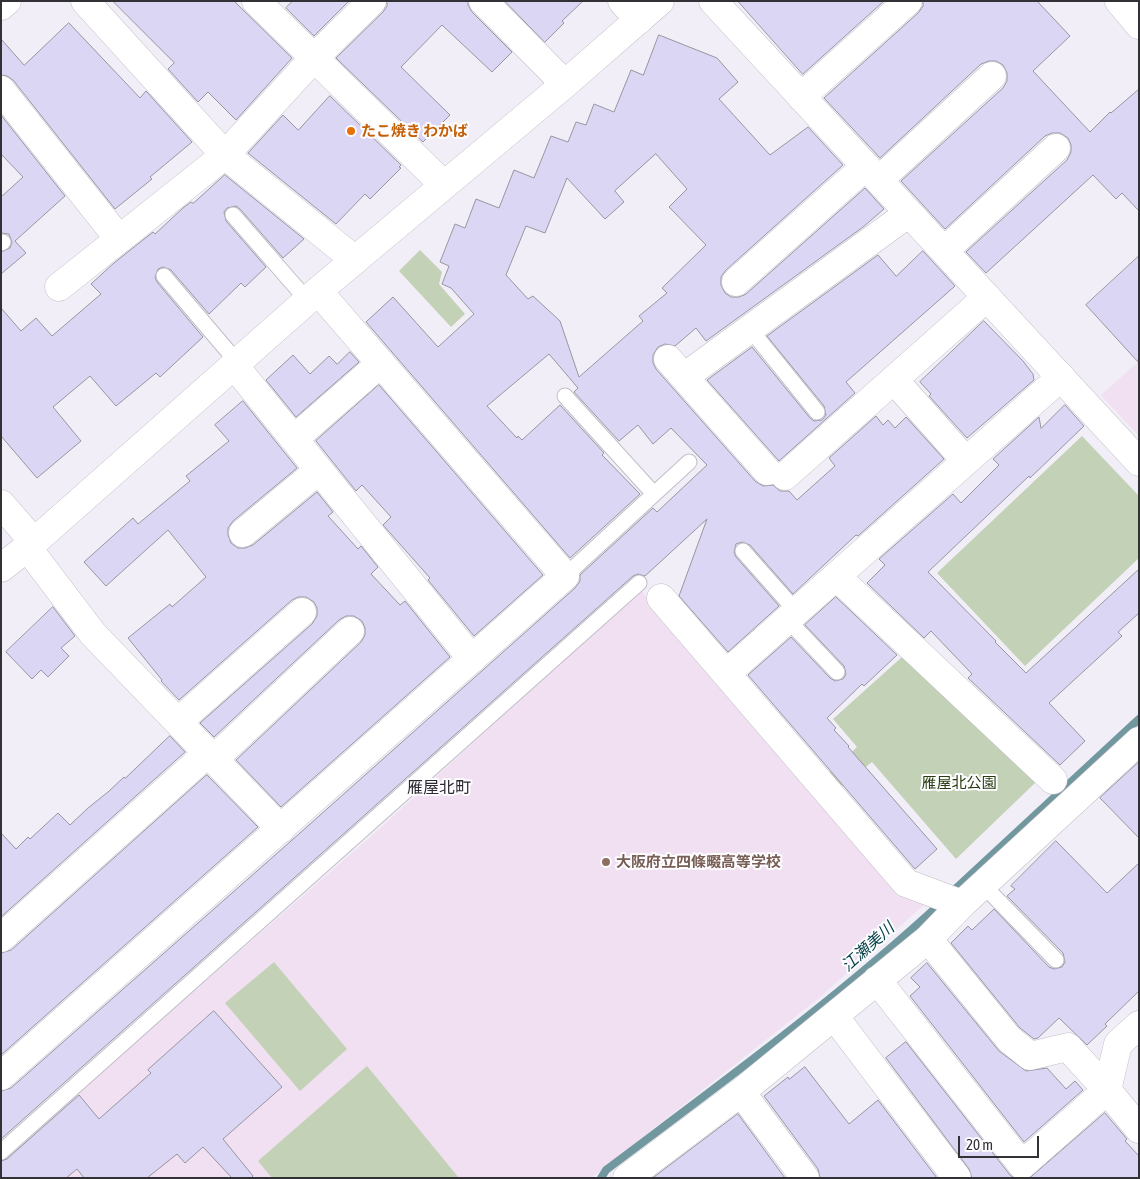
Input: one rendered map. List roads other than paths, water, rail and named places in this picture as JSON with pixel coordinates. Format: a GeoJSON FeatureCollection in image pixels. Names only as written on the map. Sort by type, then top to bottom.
{"type":"FeatureCollection","features":[{"type":"Feature","properties":{"kind":"main road"},"geometry":{"type":"LineString","coordinates":[[1,6],[7,1]]}},
{"type":"Feature","properties":{"kind":"main road"},"geometry":{"type":"LineString","coordinates":[[85,1],[225,155],[355,260]]}},
{"type":"Feature","properties":{"kind":"main road"},"geometry":{"type":"LineString","coordinates":[[256,1],[444,186]]}},
{"type":"Feature","properties":{"kind":"main road"},"geometry":{"type":"LineString","coordinates":[[59,287],[225,155],[314,58],[372,1]]}},
{"type":"Feature","properties":{"kind":"main road"},"geometry":{"type":"LineString","coordinates":[[483,1],[565,84]]}},
{"type":"Feature","properties":{"kind":"main road"},"geometry":{"type":"LineString","coordinates":[[1,568],[393,227],[565,84],[631,10],[660,1]]}},
{"type":"Feature","properties":{"kind":"main road"},"geometry":{"type":"LineString","coordinates":[[712,1],[1139,462]]}},
{"type":"Feature","properties":{"kind":"main road"},"geometry":{"type":"LineString","coordinates":[[801,97],[908,1]]}},
{"type":"Feature","properties":{"kind":"main road"},"geometry":{"type":"LineString","coordinates":[[1119,1],[1139,25]]}},
{"type":"Feature","properties":{"kind":"main road"},"geometry":{"type":"LineString","coordinates":[[736,282],[992,76]]}},
{"type":"Feature","properties":{"kind":"main road"},"geometry":{"type":"LineString","coordinates":[[1,90],[119,239]]}},
{"type":"Feature","properties":{"kind":"main road"},"geometry":{"type":"LineString","coordinates":[[944,251],[1056,148]]}},
{"type":"Feature","properties":{"kind":"main road"},"geometry":{"type":"LineString","coordinates":[[909,213],[750,330],[676,368],[776,474],[894,380],[987,297]]}},
{"type":"Feature","properties":{"kind":"main road"},"geometry":{"type":"LineString","coordinates":[[1,1076],[565,576],[381,363],[313,296]]}},
{"type":"Feature","properties":{"kind":"main road"},"geometry":{"type":"LineString","coordinates":[[294,439],[381,363]]}},
{"type":"Feature","properties":{"kind":"main road"},"geometry":{"type":"LineString","coordinates":[[236,364],[294,439],[472,659]]}},
{"type":"Feature","properties":{"kind":"main road"},"geometry":{"type":"LineString","coordinates":[[727,673],[1061,377]]}},
{"type":"Feature","properties":{"kind":"main road"},"geometry":{"type":"LineString","coordinates":[[894,380],[966,461]]}},
{"type":"Feature","properties":{"kind":"main road"},"geometry":{"type":"LineString","coordinates":[[243,534],[319,470]]}},
{"type":"Feature","properties":{"kind":"main road"},"geometry":{"type":"LineString","coordinates":[[1,504],[93,634],[281,829]]}},
{"type":"Feature","properties":{"kind":"main road"},"geometry":{"type":"LineString","coordinates":[[836,576],[1053,780]]}},
{"type":"Feature","properties":{"kind":"main road"},"geometry":{"type":"LineString","coordinates":[[650,591],[727,673],[906,883],[962,904]]}},
{"type":"Feature","properties":{"kind":"main road"},"geometry":{"type":"LineString","coordinates":[[178,722],[302,612]]}},
{"type":"Feature","properties":{"kind":"main road"},"geometry":{"type":"LineString","coordinates":[[1,938],[211,756],[350,631]]}},
{"type":"Feature","properties":{"kind":"main road"},"geometry":{"type":"LineString","coordinates":[[626,1178],[656,1169],[741,1092],[928,938],[962,904],[1138,743]]}},
{"type":"Feature","properties":{"kind":"main road"},"geometry":{"type":"LineString","coordinates":[[928,938],[1009,1039],[1030,1056],[1068,1047],[1139,1129]]}},
{"type":"Feature","properties":{"kind":"main road"},"geometry":{"type":"LineString","coordinates":[[877,980],[1022,1165],[1107,1090],[1118,1044],[1139,1025]]}},
{"type":"Feature","properties":{"kind":"main road"},"geometry":{"type":"LineString","coordinates":[[834,1016],[957,1178]]}},
{"type":"Feature","properties":{"kind":"main road"},"geometry":{"type":"LineString","coordinates":[[741,1092],[805,1178]]}},
{"type":"Feature","properties":{"kind":"lane"},"geometry":{"type":"LineString","coordinates":[[233,215],[313,296]]}},
{"type":"Feature","properties":{"kind":"lane"},"geometry":{"type":"LineString","coordinates":[[164,276],[236,364]]}},
{"type":"Feature","properties":{"kind":"lane"},"geometry":{"type":"LineString","coordinates":[[750,330],[816,412]]}},
{"type":"Feature","properties":{"kind":"lane"},"geometry":{"type":"LineString","coordinates":[[565,396],[654,494]]}},
{"type":"Feature","properties":{"kind":"lane"},"geometry":{"type":"LineString","coordinates":[[565,576],[689,462]]}},
{"type":"Feature","properties":{"kind":"lane"},"geometry":{"type":"LineString","coordinates":[[743,551],[837,672]]}},
{"type":"Feature","properties":{"kind":"lane"},"geometry":{"type":"LineString","coordinates":[[1,1152],[650,591]]}},
{"type":"Feature","properties":{"kind":"lane"},"geometry":{"type":"LineString","coordinates":[[983,885],[1056,960]]}},
{"type":"Feature","properties":{"kind":"waterway","name":"江瀬美川"},"geometry":{"type":"LineString","coordinates":[[951,893],[1139,719]]}},
{"type":"Feature","properties":{"kind":"waterway","name":"江瀬美川"},"geometry":{"type":"LineString","coordinates":[[601,1178],[606,1170],[860,974],[941,903]]}},
{"type":"Feature","properties":{"kind":"place","name":"たこ焼き わかば"},"geometry":{"type":"Point","coordinates":[351,131]}},
{"type":"Feature","properties":{"kind":"place","name":"大阪府立四條畷高等学校"},"geometry":{"type":"Point","coordinates":[606,862]}},
{"type":"Feature","properties":{"kind":"district","name":"雁屋北町"},"geometry":{"type":"Point","coordinates":[439,788]}},
{"type":"Feature","properties":{"kind":"park label","name":"雁屋北公園"},"geometry":{"type":"Point","coordinates":[959,783]}}]}
